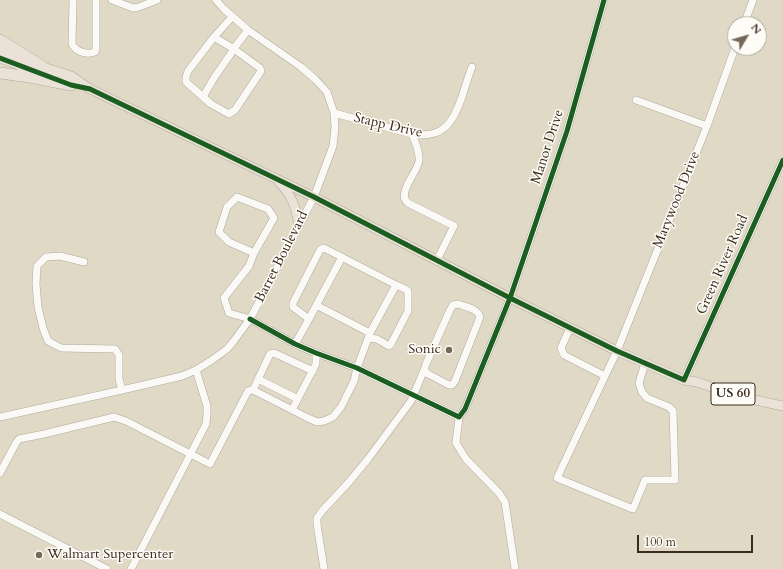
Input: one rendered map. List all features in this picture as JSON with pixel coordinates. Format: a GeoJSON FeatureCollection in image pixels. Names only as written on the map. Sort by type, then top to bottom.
{"type":"FeatureCollection","features":[{"type":"Feature","properties":{"kind":"highway"},"geometry":{"type":"LineString","coordinates":[[0,40],[43,67]]}},
{"type":"Feature","properties":{"kind":"highway"},"geometry":{"type":"LineString","coordinates":[[0,73],[71,85]]}},
{"type":"Feature","properties":{"kind":"main road","name":"US 60"},"geometry":{"type":"LineString","coordinates":[[0,51],[71,76],[90,88],[314,197],[510,298],[617,351],[684,380],[697,382],[737,396],[783,406]]}},
{"type":"Feature","properties":{"kind":"main road","name":"US 60"},"geometry":{"type":"LineString","coordinates":[[0,58],[71,85],[90,88]]}},
{"type":"Feature","properties":{"kind":"main road"},"geometry":{"type":"LineString","coordinates":[[275,178],[285,188],[293,200],[299,224]]}},
{"type":"Feature","properties":{"kind":"street"},"geometry":{"type":"LineString","coordinates":[[73,0],[72,44],[81,52],[92,53],[95,52],[96,49],[96,0]]}},
{"type":"Feature","properties":{"kind":"street"},"geometry":{"type":"LineString","coordinates":[[112,0],[133,8],[157,0]]}},
{"type":"Feature","properties":{"kind":"street","name":"Barret Boulevard"},"geometry":{"type":"LineString","coordinates":[[0,417],[182,376],[196,370],[212,360],[227,348],[250,319],[314,197],[333,146],[335,127],[334,113],[327,92],[301,67],[232,17],[216,0]]}},
{"type":"Feature","properties":{"kind":"street"},"geometry":{"type":"LineString","coordinates":[[747,16],[753,0]]}},
{"type":"Feature","properties":{"kind":"street","name":"Manor Drive"},"geometry":{"type":"LineString","coordinates":[[459,417],[465,409],[510,298],[567,131],[602,1]]}},
{"type":"Feature","properties":{"kind":"street"},"geometry":{"type":"LineString","coordinates":[[214,37],[234,49],[260,68],[261,71],[235,110],[229,114],[211,104],[186,82],[186,76],[188,71],[214,37],[232,17]]}},
{"type":"Feature","properties":{"kind":"street"},"geometry":{"type":"LineString","coordinates":[[203,97],[214,78],[248,30]]}},
{"type":"Feature","properties":{"kind":"street","name":"Marywood Drive"},"geometry":{"type":"LineString","coordinates":[[645,363],[639,383],[642,392],[647,398],[670,407],[673,411],[675,480],[645,480],[633,509],[557,478],[617,351],[707,126],[732,56]]}},
{"type":"Feature","properties":{"kind":"street","name":"Stapp Drive"},"geometry":{"type":"LineString","coordinates":[[334,113],[412,134],[425,136],[442,129],[452,120],[458,108],[472,67]]}},
{"type":"Feature","properties":{"kind":"street"},"geometry":{"type":"LineString","coordinates":[[636,100],[707,126]]}},
{"type":"Feature","properties":{"kind":"street"},"geometry":{"type":"LineString","coordinates":[[412,134],[420,160],[405,191],[405,200],[454,226],[437,260]]}},
{"type":"Feature","properties":{"kind":"street","name":"Green River Road"},"geometry":{"type":"LineString","coordinates":[[684,380],[783,160]]}},
{"type":"Feature","properties":{"kind":"street"},"geometry":{"type":"LineString","coordinates":[[254,253],[229,242],[219,232],[227,207],[237,197],[268,209],[274,218],[254,253],[249,266],[224,298],[229,313],[250,319],[295,344],[357,368],[459,417],[456,443],[466,459],[499,493],[505,502],[514,569]]}},
{"type":"Feature","properties":{"kind":"street"},"geometry":{"type":"LineString","coordinates":[[309,319],[293,308],[293,303],[320,250],[324,248],[408,291],[408,311],[389,346],[316,305]]}},
{"type":"Feature","properties":{"kind":"street"},"geometry":{"type":"LineString","coordinates":[[84,262],[60,256],[46,257],[37,266],[36,284],[42,328],[48,341],[61,348],[115,349],[119,355],[119,379],[122,390]]}},
{"type":"Feature","properties":{"kind":"street"},"geometry":{"type":"LineString","coordinates":[[295,344],[342,257]]}},
{"type":"Feature","properties":{"kind":"street"},"geometry":{"type":"LineString","coordinates":[[0,473],[19,439],[114,417],[126,420],[210,464],[248,391],[253,390],[317,422],[333,417],[341,407],[354,381],[357,368],[370,336],[396,284]]}},
{"type":"Feature","properties":{"kind":"street"},"geometry":{"type":"LineString","coordinates":[[324,569],[317,524],[318,518],[322,511],[368,459],[411,401],[429,358],[450,310],[453,305],[458,304],[476,310],[480,317],[455,381],[448,385],[428,374],[424,370]]}},
{"type":"Feature","properties":{"kind":"street"},"geometry":{"type":"LineString","coordinates":[[570,328],[561,348],[564,356],[605,376]]}},
{"type":"Feature","properties":{"kind":"street"},"geometry":{"type":"LineString","coordinates":[[253,390],[270,354],[274,353],[313,371]]}},
{"type":"Feature","properties":{"kind":"street"},"geometry":{"type":"LineString","coordinates":[[292,410],[316,364],[316,353]]}},
{"type":"Feature","properties":{"kind":"street"},"geometry":{"type":"LineString","coordinates":[[132,569],[206,424],[207,406],[196,370]]}},
{"type":"Feature","properties":{"kind":"street"},"geometry":{"type":"LineString","coordinates":[[258,379],[298,399]]}},
{"type":"Feature","properties":{"kind":"street"},"geometry":{"type":"LineString","coordinates":[[0,514],[107,569]]}},
{"type":"Feature","properties":{"kind":"cycle path"},"geometry":{"type":"LineString","coordinates":[[250,319],[295,344],[357,368],[459,417],[465,409],[510,298],[567,131],[604,0]]}},
{"type":"Feature","properties":{"kind":"cycle path"},"geometry":{"type":"LineString","coordinates":[[0,58],[71,85],[90,89],[314,197],[510,298],[617,351],[684,380],[783,160]]}},
{"type":"Feature","properties":{"kind":"place","name":"Sonic"},"geometry":{"type":"Point","coordinates":[449,350]}},
{"type":"Feature","properties":{"kind":"place","name":"Walmart Supercenter"},"geometry":{"type":"Point","coordinates":[39,555]}}]}
